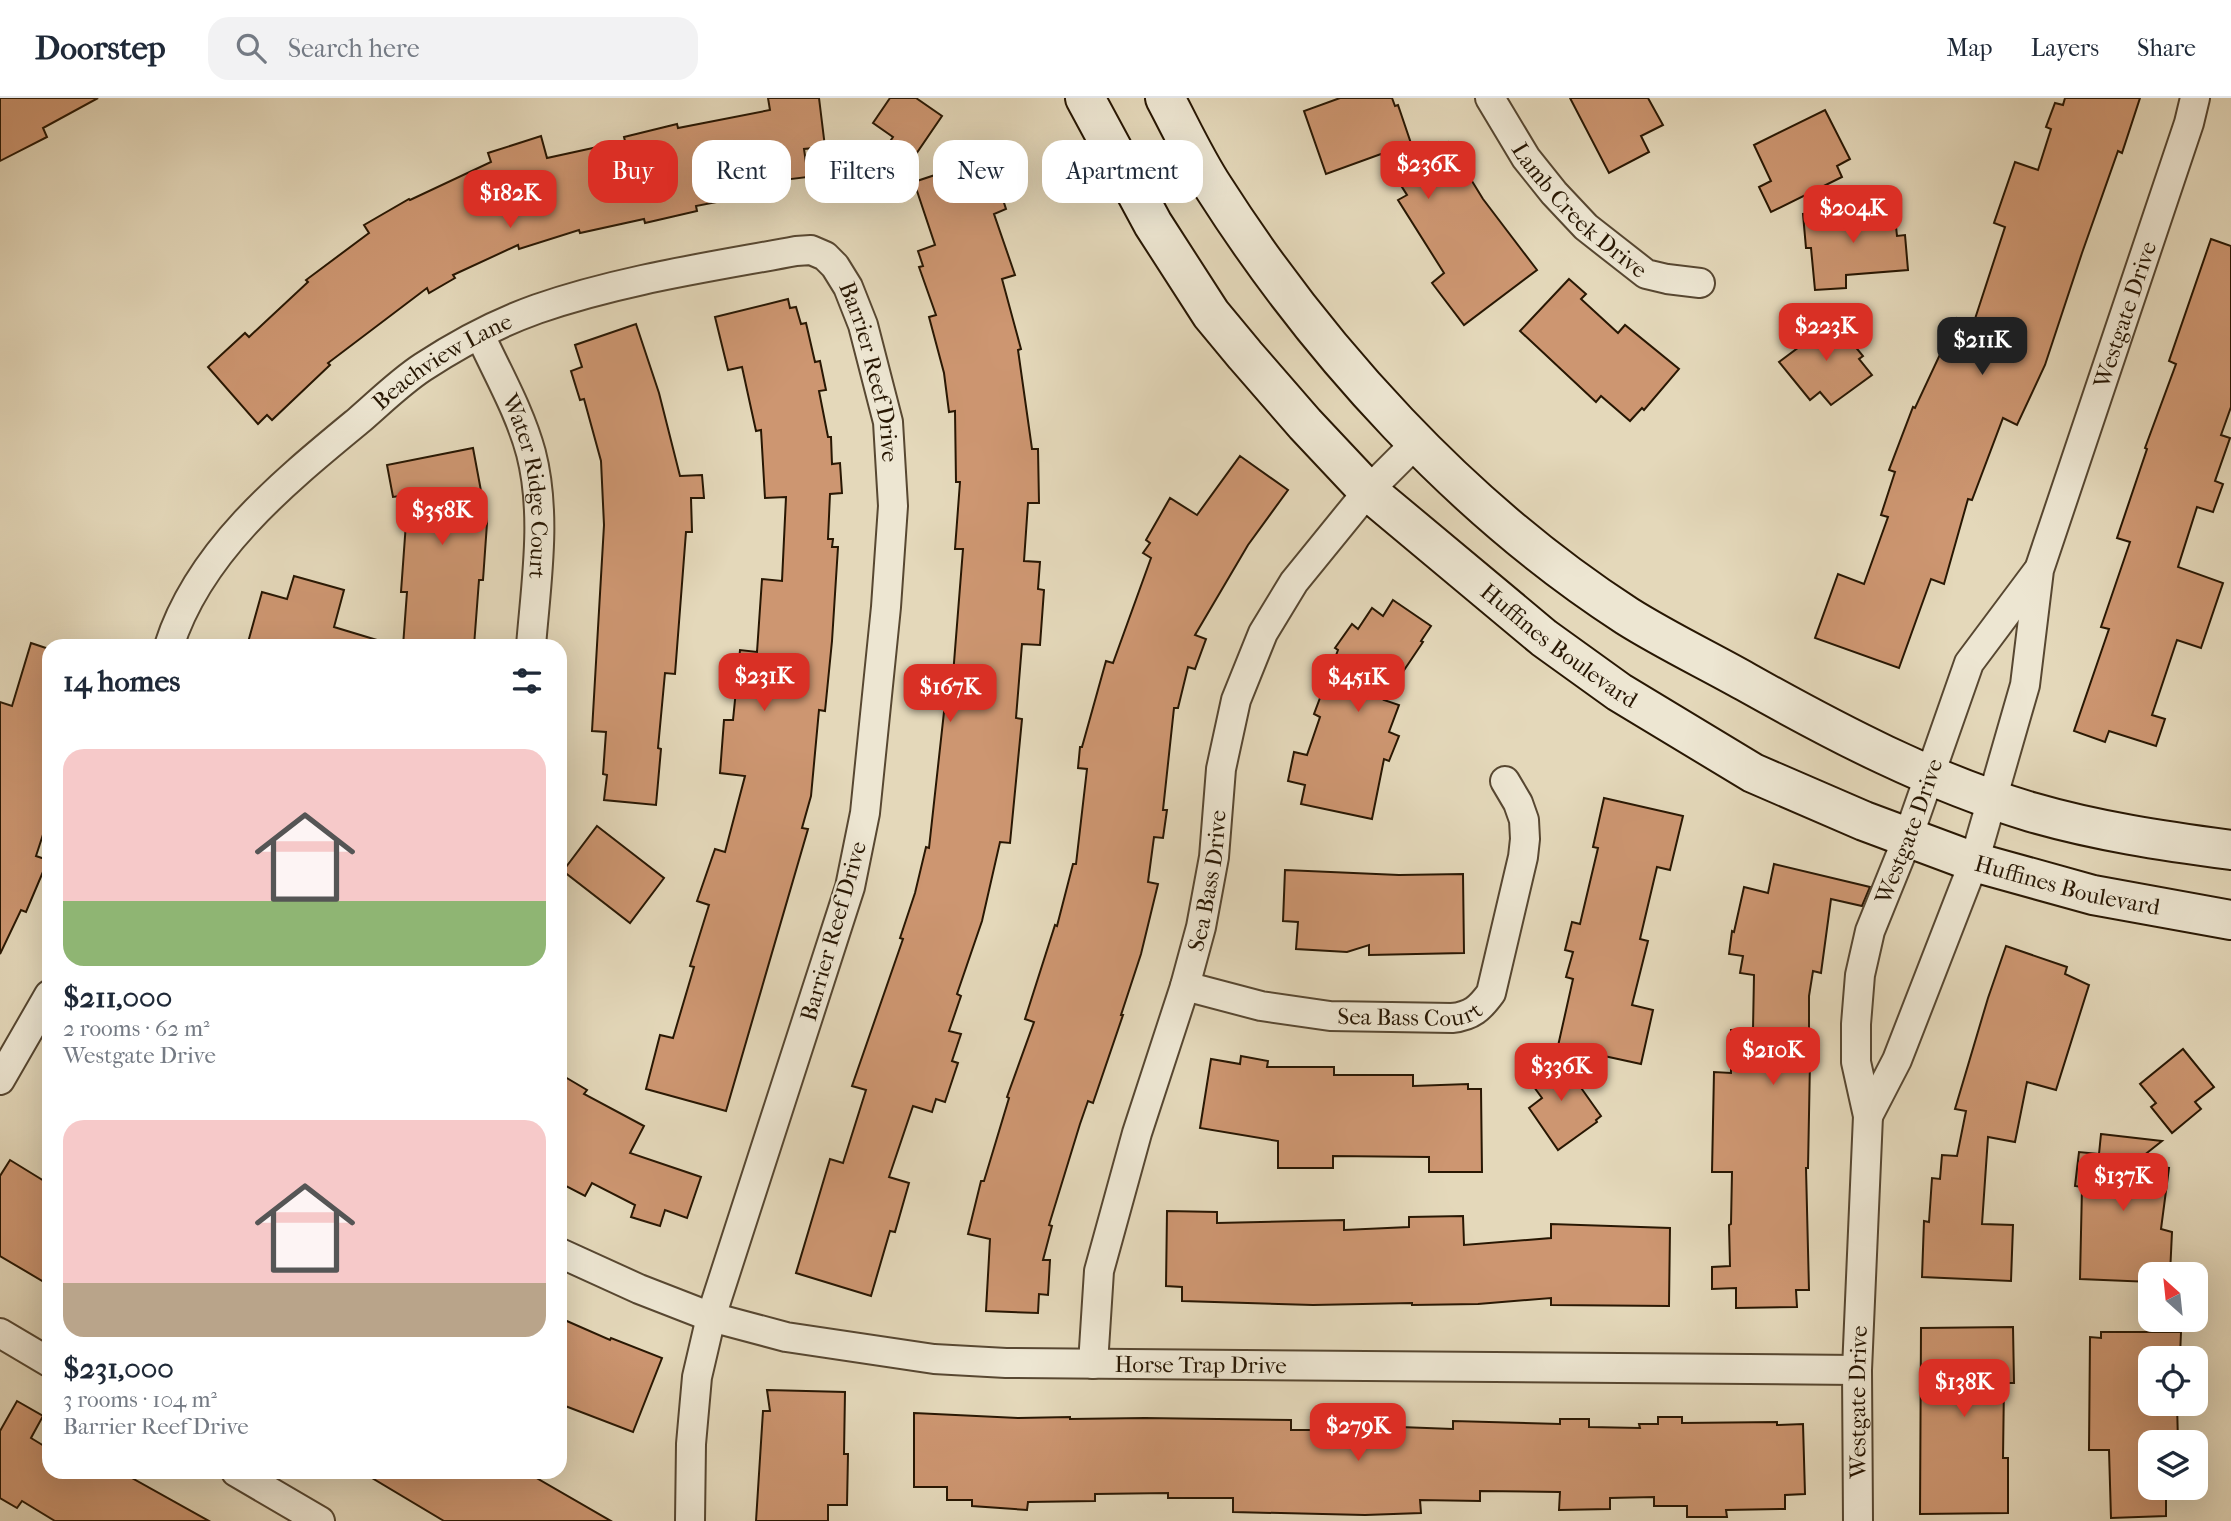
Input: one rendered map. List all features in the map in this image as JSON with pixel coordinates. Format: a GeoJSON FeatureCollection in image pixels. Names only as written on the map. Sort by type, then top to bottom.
{"type":"FeatureCollection","features":[{"type":"Feature","properties":{"kind":"main road","name":"Huffines Boulevard"},"geometry":{"type":"LineString","coordinates":[[1085,98],[1153,225],[1211,314],[1305,424],[1368,491],[1523,621],[1619,692],[1753,773],[1864,821],[1974,862],[2093,895],[2231,920]]}},
{"type":"Feature","properties":{"kind":"main road"},"geometry":{"type":"LineString","coordinates":[[1165,98],[1212,184],[1264,264],[1323,337],[1416,443],[1535,550],[1628,616],[1818,722],[1928,776],[1993,800],[2106,831],[2231,850]]}},
{"type":"Feature","properties":{"kind":"street","name":"Lamb Creek Drive"},"geometry":{"type":"LineString","coordinates":[[1490,98],[1526,158],[1586,227],[1646,274],[1700,283]]}},
{"type":"Feature","properties":{"kind":"street","name":"Westgate Drive"},"geometry":{"type":"LineString","coordinates":[[1868,1116],[1897,1060],[1974,862],[2025,685],[2039,570],[2189,123],[2195,98]]}},
{"type":"Feature","properties":{"kind":"street","name":"Beachview Lane"},"geometry":{"type":"LineString","coordinates":[[171,639],[177,619],[210,566],[254,514],[311,460],[422,368],[480,335],[536,310],[611,288],[796,251],[811,250],[825,256]]}},
{"type":"Feature","properties":{"kind":"street","name":"Barrier Reef Drive"},"geometry":{"type":"LineString","coordinates":[[690,1521],[691,1444],[697,1377],[711,1317],[850,887],[865,813],[886,607],[893,506],[888,422],[863,325],[848,287],[825,256]]}},
{"type":"Feature","properties":{"kind":"street","name":"Water Ridge Court"},"geometry":{"type":"LineString","coordinates":[[480,335],[518,417],[531,454],[538,504],[532,639]]}},
{"type":"Feature","properties":{"kind":"street","name":"Sea Bass Drive"},"geometry":{"type":"LineString","coordinates":[[1093,1364],[1101,1259],[1201,927],[1214,857],[1221,769],[1237,700],[1263,633],[1294,582],[1368,491],[1416,443]]}},
{"type":"Feature","properties":{"kind":"street","name":"Westgate Drive"},"geometry":{"type":"LineString","coordinates":[[1858,1521],[1857,1370],[1868,1116],[1856,1062],[1860,975],[1870,931],[1908,837],[1969,663],[2039,570]]}},
{"type":"Feature","properties":{"kind":"street","name":"Sea Bass Court"},"geometry":{"type":"LineString","coordinates":[[1185,986],[1261,1006],[1330,1016],[1452,1018],[1478,1010],[1491,993],[1524,857],[1524,820],[1505,780]]}},
{"type":"Feature","properties":{"kind":"street"},"geometry":{"type":"LineString","coordinates":[[0,1080],[42,1007]]}},
{"type":"Feature","properties":{"kind":"street","name":"Horse Trap Drive"},"geometry":{"type":"LineString","coordinates":[[567,1256],[639,1289],[711,1317],[786,1338],[934,1359],[1006,1363],[1857,1370]]}},
{"type":"Feature","properties":{"kind":"street"},"geometry":{"type":"LineString","coordinates":[[0,1333],[42,1358]]}},
{"type":"Feature","properties":{"kind":"street"},"geometry":{"type":"LineString","coordinates":[[248,1479],[320,1521]]}},
{"type":"Feature","properties":{"kind":"building"},"geometry":{"type":"Polygon","coordinates":[[[0,98],[98,98],[43,128],[47,137],[0,161],[0,98]]]}},
{"type":"Feature","properties":{"kind":"building"},"geometry":{"type":"Polygon","coordinates":[[[768,98],[819,98],[824,140],[805,140],[805,177],[791,179],[791,140],[692,140],[692,203],[711,203],[696,206],[697,211],[645,223],[644,219],[580,233],[579,230],[519,249],[518,245],[453,275],[455,278],[429,293],[427,288],[328,363],[330,365],[272,420],[267,415],[258,424],[208,367],[245,333],[249,337],[308,282],[306,280],[369,233],[364,225],[409,199],[491,162],[488,153],[541,136],[547,158],[588,149],[588,203],[678,203],[678,140],[625,140],[624,137],[677,124],[678,128],[770,110],[768,98]]]}},
{"type":"Feature","properties":{"kind":"building"},"geometry":{"type":"Polygon","coordinates":[[[890,98],[916,98],[942,116],[919,150],[919,140],[891,140],[893,137],[873,123],[890,98]]]}},
{"type":"Feature","properties":{"kind":"building"},"geometry":{"type":"Polygon","coordinates":[[[1340,98],[1392,98],[1395,106],[1398,105],[1417,161],[1448,142],[1483,199],[1537,270],[1464,325],[1432,283],[1444,273],[1398,200],[1407,195],[1381,154],[1326,174],[1304,111],[1340,98]]]}},
{"type":"Feature","properties":{"kind":"building"},"geometry":{"type":"Polygon","coordinates":[[[1570,98],[1648,98],[1663,125],[1641,136],[1649,152],[1609,173],[1570,98]]]}},
{"type":"Feature","properties":{"kind":"building"},"geometry":{"type":"Polygon","coordinates":[[[2065,98],[2140,98],[2122,153],[2118,151],[2045,365],[2017,425],[2003,418],[1972,500],[1968,499],[1944,584],[1931,579],[1899,668],[1815,638],[1838,574],[1864,584],[1888,517],[1881,515],[1895,472],[1889,470],[1913,407],[1915,408],[1957,318],[1973,325],[2005,227],[1994,223],[2015,162],[2038,170],[2051,129],[2046,127],[2055,103],[2063,105],[2065,98]]]}},
{"type":"Feature","properties":{"kind":"building"},"geometry":{"type":"Polygon","coordinates":[[[1825,110],[1850,159],[1837,166],[1842,177],[1771,212],[1759,187],[1771,181],[1754,145],[1825,110]]]}},
{"type":"Feature","properties":{"kind":"building"},"geometry":{"type":"Polygon","coordinates":[[[933,176],[933,203],[1004,203],[1006,209],[994,214],[1015,275],[1002,279],[1021,349],[1018,350],[1032,449],[1038,449],[1039,503],[1028,503],[1024,561],[1040,562],[1038,589],[1044,590],[1040,645],[1022,644],[1016,718],[1022,719],[1010,843],[1000,842],[982,921],[957,994],[961,996],[949,1031],[961,1034],[952,1061],[958,1063],[945,1102],[936,1099],[932,1112],[913,1106],[889,1177],[909,1183],[895,1232],[890,1231],[871,1296],[796,1273],[830,1159],[843,1163],[866,1090],[852,1086],[903,939],[900,938],[926,847],[929,848],[944,712],[950,713],[963,549],[955,549],[960,482],[956,482],[955,411],[949,412],[944,373],[929,317],[936,315],[919,267],[923,266],[918,251],[935,245],[919,197],[919,180],[933,176]]]}},
{"type":"Feature","properties":{"kind":"building"},"geometry":{"type":"Polygon","coordinates":[[[1894,207],[1897,236],[1905,235],[1908,270],[1846,275],[1846,288],[1815,290],[1811,248],[1806,248],[1803,214],[1894,207]]]}},
{"type":"Feature","properties":{"kind":"building"},"geometry":{"type":"Polygon","coordinates":[[[2211,239],[2231,246],[2231,407],[2221,435],[2230,438],[2215,481],[2223,484],[2213,512],[2197,507],[2178,567],[2223,583],[2201,648],[2177,640],[2152,715],[2165,719],[2156,746],[2109,731],[2105,742],[2074,731],[2109,629],[2101,627],[2130,542],[2117,538],[2147,449],[2145,448],[2176,364],[2169,361],[2211,239]]]}},
{"type":"Feature","properties":{"kind":"building"},"geometry":{"type":"Polygon","coordinates":[[[1569,279],[1586,294],[1581,299],[1618,333],[1625,325],[1679,369],[1644,410],[1642,408],[1630,421],[1601,396],[1596,402],[1520,331],[1569,279]]]}},
{"type":"Feature","properties":{"kind":"building"},"geometry":{"type":"Polygon","coordinates":[[[788,299],[790,308],[796,307],[801,324],[806,323],[815,362],[820,361],[826,390],[819,391],[828,437],[831,437],[832,464],[840,463],[842,493],[830,494],[828,539],[833,539],[832,547],[838,547],[832,641],[825,711],[819,710],[811,796],[802,828],[808,829],[726,1111],[646,1089],[660,1035],[673,1038],[694,967],[690,966],[709,905],[697,901],[715,849],[725,852],[745,776],[720,773],[724,720],[733,720],[740,650],[757,652],[762,579],[782,581],[786,497],[765,498],[761,430],[756,431],[742,367],[728,370],[715,317],[788,299]]]}},
{"type":"Feature","properties":{"kind":"building"},"geometry":{"type":"Polygon","coordinates":[[[1830,316],[1863,356],[1859,359],[1872,375],[1831,405],[1820,392],[1810,400],[1779,362],[1799,347],[1796,343],[1830,316]]]}},
{"type":"Feature","properties":{"kind":"building"},"geometry":{"type":"Polygon","coordinates":[[[636,324],[659,393],[680,476],[702,475],[704,498],[691,498],[692,532],[686,532],[675,674],[665,673],[656,805],[604,800],[607,775],[603,774],[606,732],[592,731],[604,525],[601,461],[584,399],[580,400],[571,371],[582,367],[575,345],[636,324]]]}},
{"type":"Feature","properties":{"kind":"building"},"geometry":{"type":"Polygon","coordinates":[[[473,448],[487,523],[483,580],[479,580],[475,639],[404,639],[407,592],[401,592],[408,495],[393,497],[387,465],[473,448]]]}},
{"type":"Feature","properties":{"kind":"building"},"geometry":{"type":"Polygon","coordinates":[[[1240,456],[1288,490],[1248,545],[1195,635],[1206,639],[1195,669],[1188,667],[1178,708],[1174,708],[1163,810],[1167,810],[1163,838],[1154,837],[1148,882],[1158,884],[1123,1015],[1093,1103],[1088,1101],[1049,1225],[1052,1226],[1043,1260],[1050,1260],[1048,1295],[1039,1294],[1038,1313],[986,1311],[990,1239],[968,1234],[981,1181],[984,1181],[1009,1098],[1007,1097],[1034,1022],[1025,1019],[1055,925],[1057,926],[1073,864],[1076,864],[1087,769],[1078,768],[1080,747],[1106,661],[1113,663],[1151,558],[1143,553],[1150,543],[1146,540],[1170,498],[1197,515],[1240,456]]]}},
{"type":"Feature","properties":{"kind":"building"},"geometry":{"type":"Polygon","coordinates":[[[294,576],[344,590],[334,627],[374,639],[249,639],[262,592],[287,599],[294,576]]]}},
{"type":"Feature","properties":{"kind":"building"},"geometry":{"type":"Polygon","coordinates":[[[1393,600],[1431,626],[1384,700],[1399,705],[1389,732],[1399,736],[1389,761],[1384,759],[1372,819],[1301,804],[1305,785],[1288,781],[1294,752],[1307,755],[1320,717],[1314,714],[1338,650],[1335,648],[1352,624],[1358,629],[1372,608],[1383,616],[1393,600]]]}},
{"type":"Feature","properties":{"kind":"building"},"geometry":{"type":"Polygon","coordinates":[[[31,643],[42,647],[42,838],[36,856],[42,858],[42,874],[26,912],[21,910],[0,954],[0,702],[12,706],[31,643]]]}},
{"type":"Feature","properties":{"kind":"building"},"geometry":{"type":"Polygon","coordinates":[[[1604,798],[1683,816],[1670,870],[1657,867],[1640,939],[1648,941],[1632,1005],[1653,1010],[1641,1064],[1558,1046],[1573,979],[1566,977],[1573,952],[1565,950],[1572,922],[1580,924],[1598,848],[1593,847],[1604,798]]]}},
{"type":"Feature","properties":{"kind":"building"},"geometry":{"type":"Polygon","coordinates":[[[597,826],[664,878],[630,923],[567,874],[567,866],[597,826]]]}},
{"type":"Feature","properties":{"kind":"building"},"geometry":{"type":"Polygon","coordinates":[[[1774,864],[1870,887],[1862,906],[1831,899],[1821,973],[1813,971],[1809,996],[1809,1033],[1815,1033],[1815,1061],[1810,1061],[1806,1168],[1809,1290],[1796,1290],[1797,1307],[1736,1308],[1736,1288],[1712,1289],[1712,1267],[1730,1266],[1732,1172],[1712,1172],[1714,1072],[1731,1073],[1731,1030],[1753,1029],[1754,975],[1740,973],[1743,956],[1729,954],[1744,887],[1768,893],[1774,864]]]}},
{"type":"Feature","properties":{"kind":"building"},"geometry":{"type":"Polygon","coordinates":[[[1285,870],[1399,875],[1463,874],[1464,953],[1369,955],[1369,945],[1347,952],[1296,949],[1298,922],[1283,921],[1285,870]]]}},
{"type":"Feature","properties":{"kind":"building"},"geometry":{"type":"Polygon","coordinates":[[[2006,946],[2067,967],[2065,974],[2089,985],[2056,1090],[2027,1082],[2015,1142],[1988,1137],[1982,1224],[2013,1225],[2011,1281],[1922,1277],[1924,1221],[1929,1222],[1932,1178],[1940,1179],[1942,1155],[1957,1156],[1966,1111],[1955,1109],[2006,946]]]}},
{"type":"Feature","properties":{"kind":"building"},"geometry":{"type":"Polygon","coordinates":[[[2183,1049],[2214,1087],[2195,1102],[2201,1109],[2172,1133],[2151,1107],[2156,1103],[2140,1084],[2183,1049]]]}},
{"type":"Feature","properties":{"kind":"building"},"geometry":{"type":"Polygon","coordinates":[[[1557,1054],[1601,1116],[1597,1122],[1558,1150],[1529,1108],[1542,1098],[1526,1076],[1557,1054]]]}},
{"type":"Feature","properties":{"kind":"building"},"geometry":{"type":"Polygon","coordinates":[[[1241,1056],[1268,1061],[1267,1067],[1334,1067],[1334,1075],[1413,1075],[1413,1086],[1468,1084],[1468,1089],[1481,1089],[1482,1172],[1429,1172],[1429,1157],[1333,1156],[1333,1168],[1278,1168],[1278,1141],[1200,1128],[1211,1059],[1240,1064],[1241,1056]]]}},
{"type":"Feature","properties":{"kind":"building"},"geometry":{"type":"Polygon","coordinates":[[[567,1078],[587,1090],[584,1094],[644,1126],[630,1153],[701,1177],[687,1218],[665,1210],[660,1226],[631,1217],[635,1205],[592,1183],[585,1196],[567,1187],[567,1078]]]}},
{"type":"Feature","properties":{"kind":"building"},"geometry":{"type":"Polygon","coordinates":[[[2101,1134],[2162,1141],[2133,1164],[2169,1168],[2161,1229],[2172,1232],[2171,1262],[2138,1262],[2138,1281],[2080,1279],[2082,1187],[2075,1186],[2079,1152],[2099,1154],[2101,1134]]]}},
{"type":"Feature","properties":{"kind":"building"},"geometry":{"type":"Polygon","coordinates":[[[10,1160],[42,1180],[42,1281],[0,1256],[0,1176],[10,1160]]]}},
{"type":"Feature","properties":{"kind":"building"},"geometry":{"type":"Polygon","coordinates":[[[1167,1211],[1217,1212],[1217,1223],[1344,1220],[1344,1230],[1409,1227],[1409,1217],[1463,1216],[1464,1245],[1551,1238],[1551,1224],[1670,1228],[1669,1306],[1551,1305],[1551,1298],[1478,1304],[1412,1305],[1182,1301],[1182,1287],[1166,1286],[1167,1211]]]}},
{"type":"Feature","properties":{"kind":"building"},"geometry":{"type":"Polygon","coordinates":[[[567,1321],[662,1358],[633,1432],[567,1407],[567,1321]]]}},
{"type":"Feature","properties":{"kind":"building"},"geometry":{"type":"Polygon","coordinates":[[[2013,1327],[2014,1383],[2004,1383],[2003,1458],[2008,1458],[2008,1513],[1920,1514],[1921,1328],[2013,1327]]]}},
{"type":"Feature","properties":{"kind":"building"},"geometry":{"type":"Polygon","coordinates":[[[2101,1332],[2181,1332],[2180,1346],[2138,1346],[2138,1416],[2177,1416],[2178,1430],[2138,1430],[2138,1500],[2166,1500],[2166,1516],[2111,1518],[2109,1450],[2089,1450],[2090,1337],[2101,1338],[2101,1332]]]}},
{"type":"Feature","properties":{"kind":"building"},"geometry":{"type":"Polygon","coordinates":[[[767,1390],[845,1392],[847,1505],[828,1505],[828,1521],[756,1521],[763,1411],[770,1411],[767,1390]]]}},
{"type":"Feature","properties":{"kind":"building"},"geometry":{"type":"Polygon","coordinates":[[[17,1401],[42,1415],[31,1438],[42,1445],[42,1479],[134,1479],[209,1521],[55,1521],[22,1501],[17,1508],[0,1498],[0,1431],[17,1401]]]}},
{"type":"Feature","properties":{"kind":"building"},"geometry":{"type":"Polygon","coordinates":[[[914,1413],[1070,1419],[1291,1420],[1291,1430],[1362,1430],[1362,1420],[1400,1418],[1400,1427],[1453,1429],[1453,1421],[1560,1424],[1560,1419],[1589,1419],[1589,1427],[1640,1428],[1639,1424],[1658,1424],[1658,1417],[1682,1417],[1682,1423],[1803,1424],[1805,1494],[1785,1495],[1785,1509],[1726,1510],[1727,1517],[1687,1517],[1687,1506],[1654,1506],[1654,1497],[1610,1498],[1610,1509],[1559,1510],[1560,1492],[1480,1491],[1480,1501],[1420,1500],[1421,1513],[1365,1515],[1233,1512],[1233,1498],[1168,1498],[1168,1493],[1095,1494],[1095,1501],[1028,1502],[1027,1510],[972,1506],[972,1500],[947,1500],[947,1487],[914,1487],[914,1413]]]}},
{"type":"Feature","properties":{"kind":"building"},"geometry":{"type":"Polygon","coordinates":[[[374,1479],[538,1479],[611,1521],[444,1521],[374,1479]]]}}]}
